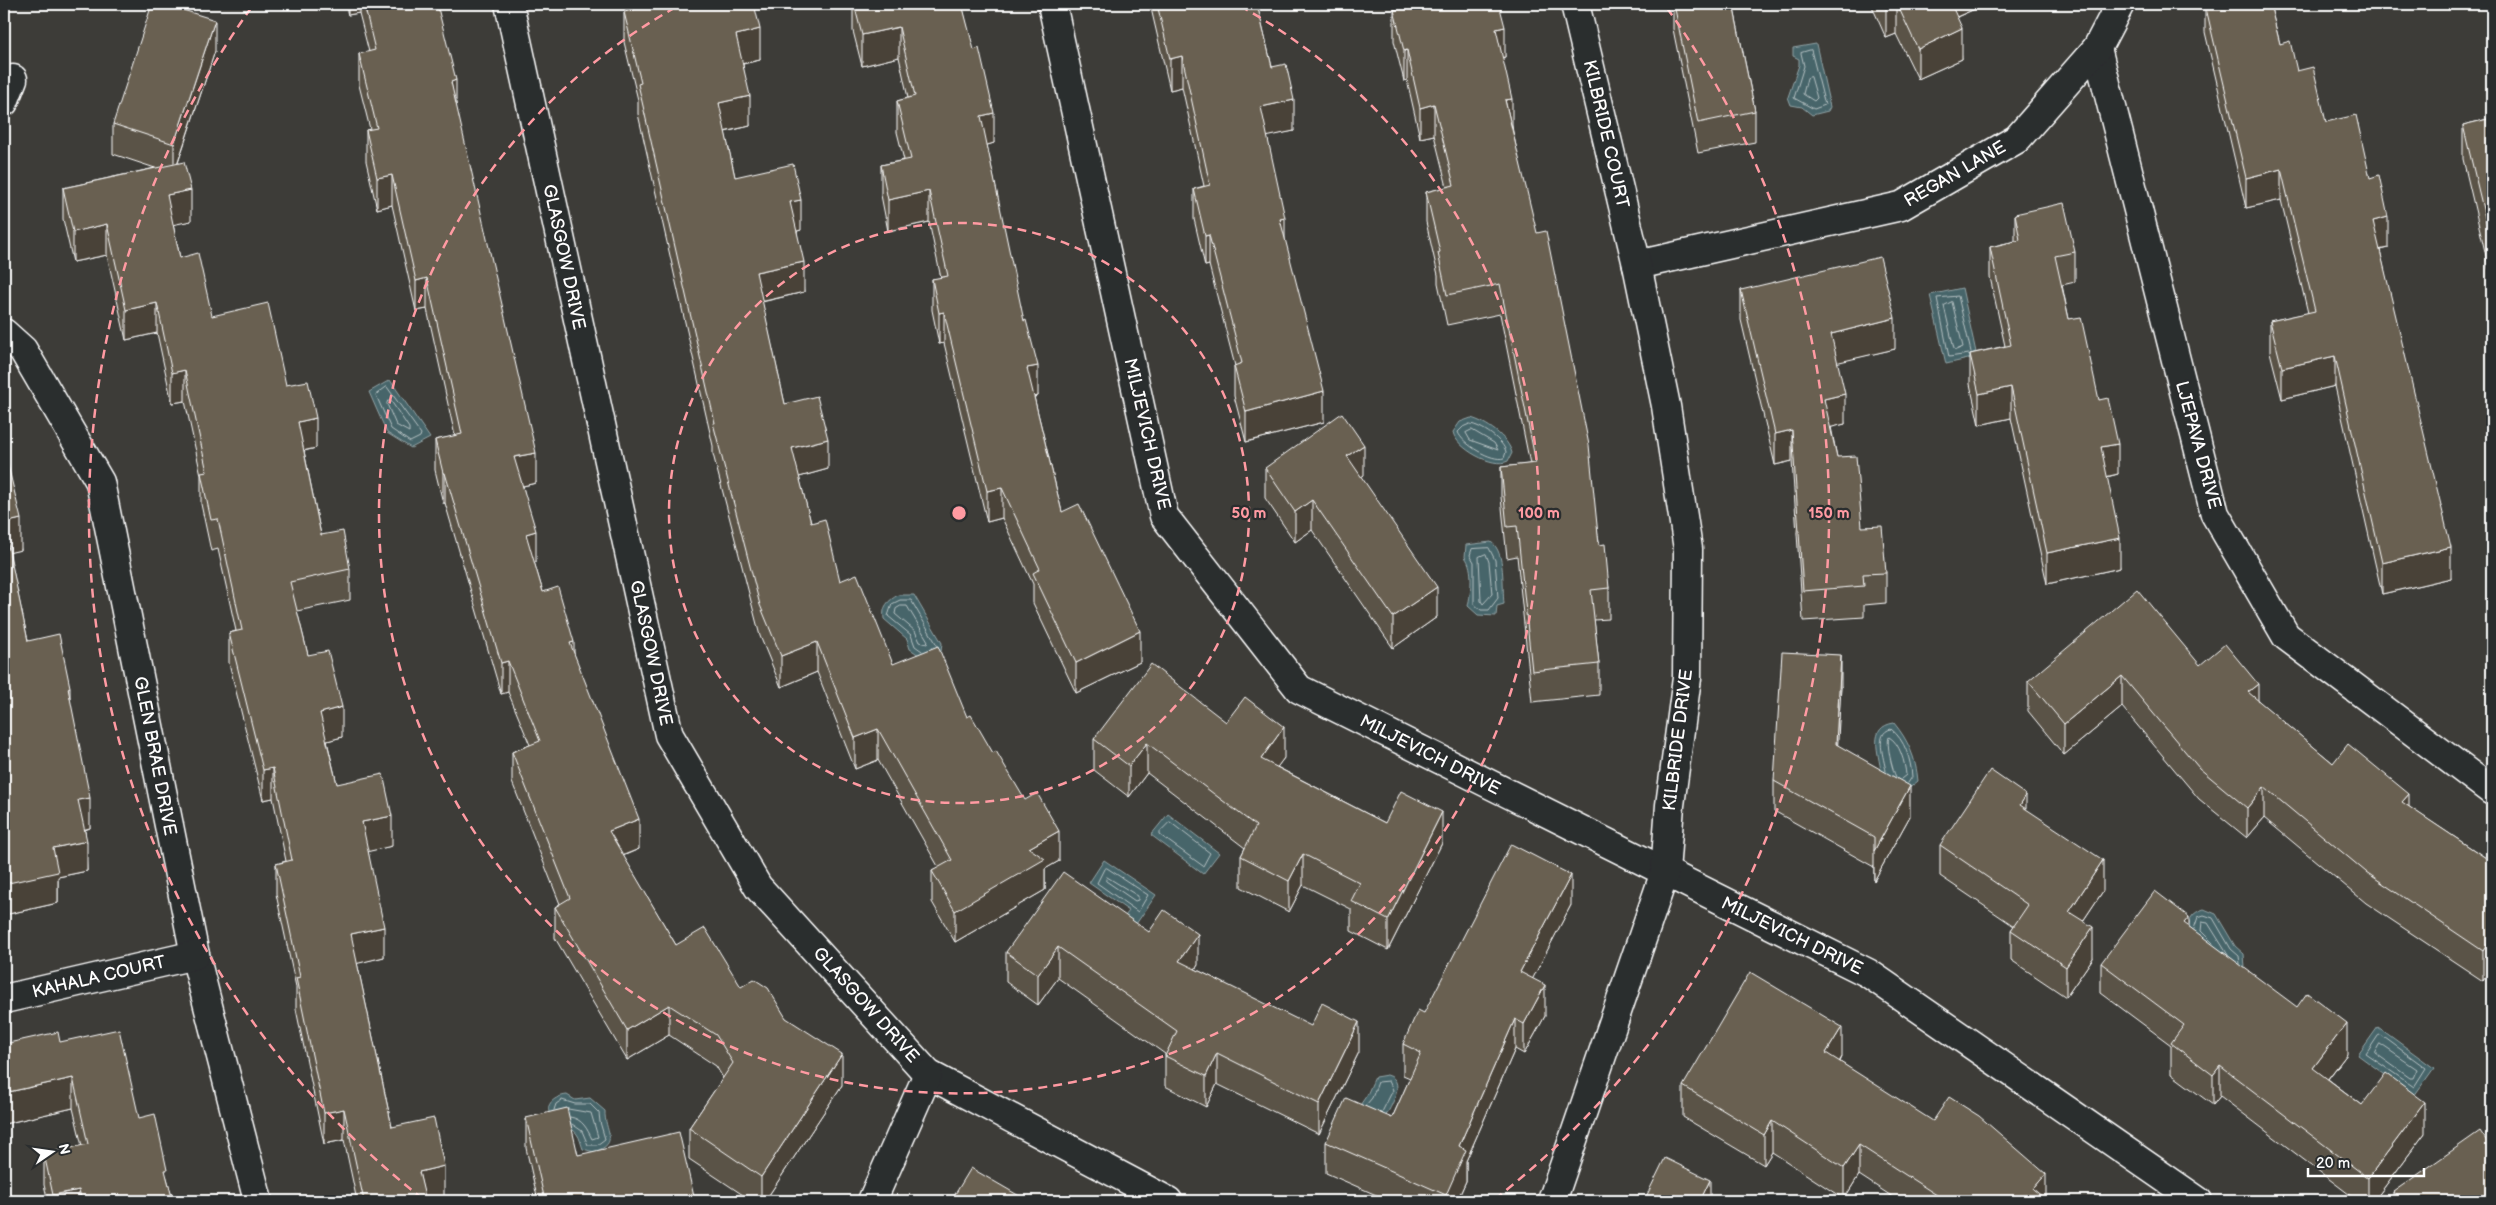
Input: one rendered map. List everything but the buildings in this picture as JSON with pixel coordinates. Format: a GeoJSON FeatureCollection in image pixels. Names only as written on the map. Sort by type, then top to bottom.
{"type":"FeatureCollection","features":[{"type":"Feature","properties":{"kind":"street","name":"GLASGOW DRIVE"},"geometry":{"type":"LineString","coordinates":[[509,4],[669,735],[758,887],[928,1074],[1168,1201]]}},
{"type":"Feature","properties":{"kind":"street","name":"MILJEVICH DRIVE"},"geometry":{"type":"LineString","coordinates":[[1052,4],[1164,516],[1300,690],[1868,973],[2198,1201]]}},
{"type":"Feature","properties":{"kind":"street","name":"KILBRIDE COURT"},"geometry":{"type":"LineString","coordinates":[[1575,4],[1638,265]]}},
{"type":"Feature","properties":{"kind":"street","name":"REGAN LANE"},"geometry":{"type":"LineString","coordinates":[[1638,265],[1901,206],[2017,139],[2097,48],[2120,4]]}},
{"type":"Feature","properties":{"kind":"street","name":"LJEPAVA DRIVE"},"geometry":{"type":"LineString","coordinates":[[2097,48],[2215,514],[2286,636],[2492,791]]}},
{"type":"Feature","properties":{"kind":"street","name":"KILBRIDE DRIVE"},"geometry":{"type":"LineString","coordinates":[[1552,1201],[1665,872],[1670,805],[1687,678],[1688,549],[1666,406],[1638,265]]}},
{"type":"Feature","properties":{"kind":"street","name":"GLEN BRAE DRIVE"},"geometry":{"type":"LineString","coordinates":[[4,334],[23,350],[100,482],[195,954],[258,1201]]}},
{"type":"Feature","properties":{"kind":"street","name":"KAHALA COURT"},"geometry":{"type":"LineString","coordinates":[[4,999],[195,954]]}},
{"type":"Feature","properties":{"kind":"street"},"geometry":{"type":"LineString","coordinates":[[872,1201],[928,1074]]}},
{"type":"Feature","properties":{"kind":"water"},"geometry":{"type":"Polygon","coordinates":[[[1816,44],[1830,107],[1828,111],[1812,115],[1802,107],[1791,105],[1788,97],[1799,65],[1799,59],[1793,56],[1793,48],[1816,44]]]}},
{"type":"Feature","properties":{"kind":"water"},"geometry":{"type":"Polygon","coordinates":[[[1962,288],[1977,357],[1946,364],[1930,295],[1962,288]]]}},
{"type":"Feature","properties":{"kind":"water"},"geometry":{"type":"Polygon","coordinates":[[[390,380],[430,438],[411,448],[387,433],[369,392],[390,380]]]}},
{"type":"Feature","properties":{"kind":"water"},"geometry":{"type":"Polygon","coordinates":[[[1471,418],[1490,427],[1506,441],[1512,453],[1508,461],[1501,463],[1485,460],[1461,444],[1453,432],[1460,422],[1471,418]]]}},
{"type":"Feature","properties":{"kind":"water"},"geometry":{"type":"Polygon","coordinates":[[[1491,542],[1499,554],[1502,570],[1504,604],[1497,606],[1496,616],[1478,615],[1468,606],[1471,581],[1470,567],[1465,557],[1466,545],[1491,542]]]}},
{"type":"Feature","properties":{"kind":"water"},"geometry":{"type":"Polygon","coordinates":[[[898,595],[914,595],[942,643],[941,652],[922,657],[910,649],[907,639],[884,619],[886,604],[898,595]]]}},
{"type":"Feature","properties":{"kind":"water"},"geometry":{"type":"Polygon","coordinates":[[[1894,723],[1910,750],[1917,773],[1918,781],[1907,790],[1881,772],[1877,749],[1877,735],[1886,725],[1894,723]]]}},
{"type":"Feature","properties":{"kind":"water"},"geometry":{"type":"Polygon","coordinates":[[[1168,814],[1219,853],[1203,874],[1151,835],[1168,814]]]}},
{"type":"Feature","properties":{"kind":"water"},"geometry":{"type":"Polygon","coordinates":[[[1104,860],[1156,895],[1136,924],[1125,916],[1129,911],[1089,883],[1104,860]]]}},
{"type":"Feature","properties":{"kind":"water"},"geometry":{"type":"Polygon","coordinates":[[[2204,909],[2216,914],[2235,946],[2244,954],[2245,968],[2243,969],[2188,929],[2192,916],[2204,909]]]}},
{"type":"Feature","properties":{"kind":"water"},"geometry":{"type":"Polygon","coordinates":[[[2378,1027],[2434,1068],[2414,1096],[2358,1055],[2378,1027]]]}},
{"type":"Feature","properties":{"kind":"water"},"geometry":{"type":"Polygon","coordinates":[[[1387,1075],[1394,1079],[1397,1084],[1397,1091],[1378,1129],[1356,1111],[1367,1095],[1375,1077],[1387,1075]]]}},
{"type":"Feature","properties":{"kind":"water"},"geometry":{"type":"Polygon","coordinates":[[[567,1095],[575,1100],[590,1098],[605,1111],[609,1136],[607,1145],[594,1152],[583,1149],[575,1131],[554,1120],[549,1112],[550,1104],[555,1099],[567,1095]]]}}]}
